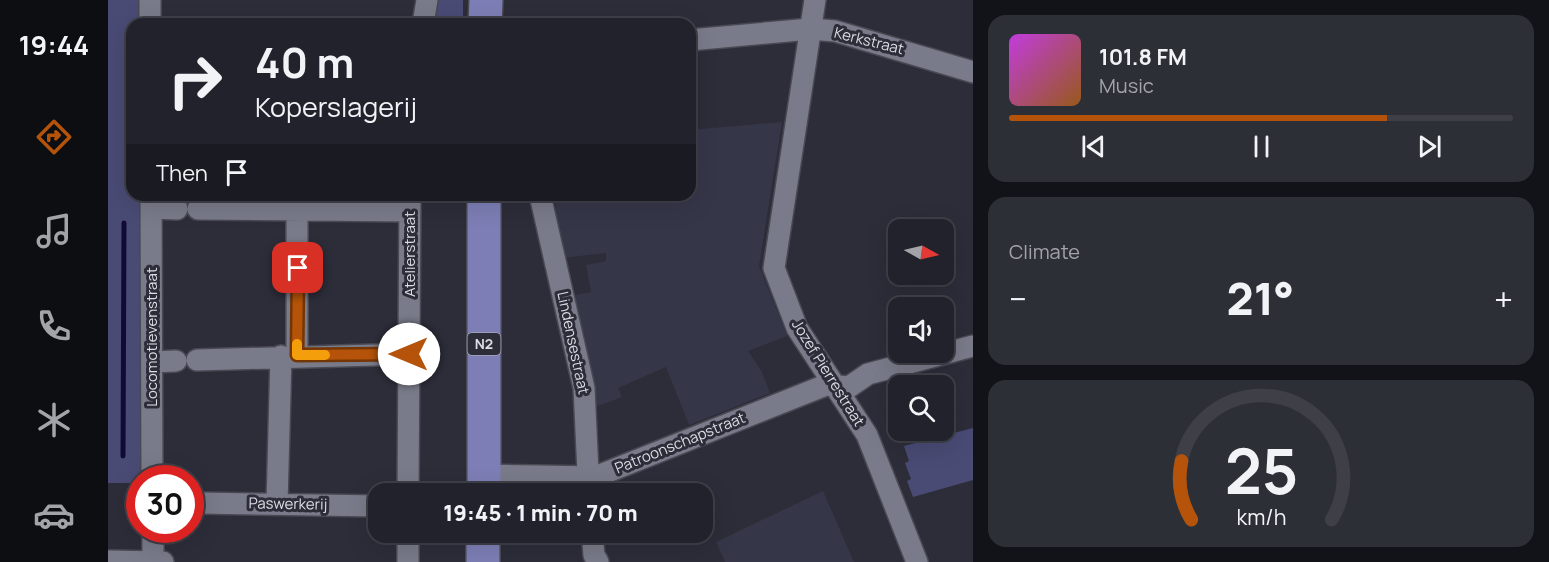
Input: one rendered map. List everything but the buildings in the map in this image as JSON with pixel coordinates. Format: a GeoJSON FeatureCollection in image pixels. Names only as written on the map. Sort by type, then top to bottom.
{"type":"FeatureCollection","features":[{"type":"Feature","properties":{"kind":"main road"},"geometry":{"type":"LineString","coordinates":[[486,0],[486,18]]}},
{"type":"Feature","properties":{"kind":"main road","name":"N2"},"geometry":{"type":"LineString","coordinates":[[484,201],[484,483]]}},
{"type":"Feature","properties":{"kind":"main road"},"geometry":{"type":"LineString","coordinates":[[483,543],[483,562]]}},
{"type":"Feature","properties":{"kind":"street"},"geometry":{"type":"LineString","coordinates":[[150,0],[150,18]]}},
{"type":"Feature","properties":{"kind":"street"},"geometry":{"type":"LineString","coordinates":[[424,18],[427,0]]}},
{"type":"Feature","properties":{"kind":"street","name":"Jozef Pierrestraat"},"geometry":{"type":"LineString","coordinates":[[815,0],[774,268],[796,328],[867,435],[901,507],[917,562]]}},
{"type":"Feature","properties":{"kind":"street","name":"Kerkstraat"},"geometry":{"type":"LineString","coordinates":[[696,39],[810,29],[835,31],[973,72]]}},
{"type":"Feature","properties":{"kind":"street","name":"Lindensestraat"},"geometry":{"type":"LineString","coordinates":[[541,201],[584,388],[588,418],[589,483]]}},
{"type":"Feature","properties":{"kind":"street"},"geometry":{"type":"LineString","coordinates":[[151,202],[177,209]]}},
{"type":"Feature","properties":{"kind":"street","name":"Locomotievenstraat"},"geometry":{"type":"LineString","coordinates":[[151,202],[152,465]]}},
{"type":"Feature","properties":{"kind":"street"},"geometry":{"type":"LineString","coordinates":[[198,209],[297,209],[410,203]]}},
{"type":"Feature","properties":{"kind":"street","name":"Atelierstraat"},"geometry":{"type":"LineString","coordinates":[[408,483],[410,203]]}},
{"type":"Feature","properties":{"kind":"street"},"geometry":{"type":"LineString","coordinates":[[277,503],[289,356],[297,209]]}},
{"type":"Feature","properties":{"kind":"street","name":"Patroonschapstraat"},"geometry":{"type":"LineString","coordinates":[[592,483],[604,474],[826,385],[849,387],[868,374],[973,346]]}},
{"type":"Feature","properties":{"kind":"street"},"geometry":{"type":"LineString","coordinates":[[197,360],[409,354]]}},
{"type":"Feature","properties":{"kind":"street"},"geometry":{"type":"LineString","coordinates":[[152,362],[176,360]]}},
{"type":"Feature","properties":{"kind":"street","name":"Paswerkerij"},"geometry":{"type":"LineString","coordinates":[[204,503],[368,506]]}},
{"type":"Feature","properties":{"kind":"street"},"geometry":{"type":"LineString","coordinates":[[153,543],[153,561]]}},
{"type":"Feature","properties":{"kind":"street"},"geometry":{"type":"LineString","coordinates":[[408,543],[408,562]]}},
{"type":"Feature","properties":{"kind":"street"},"geometry":{"type":"LineString","coordinates":[[593,543],[594,555],[598,562]]}},
{"type":"Feature","properties":{"kind":"street"},"geometry":{"type":"LineString","coordinates":[[108,561],[163,562]]}},
{"type":"Feature","properties":{"kind":"shaded area"},"geometry":{"type":"Polygon","coordinates":[[[108,0],[142,0],[142,18],[126,18],[126,201],[142,201],[146,465],[126,465],[126,483],[108,483],[108,0]]]}},
{"type":"Feature","properties":{"kind":"shaded area"},"geometry":{"type":"Polygon","coordinates":[[[433,0],[463,0],[463,18],[431,18],[433,0]]]}},
{"type":"Feature","properties":{"kind":"shaded area"},"geometry":{"type":"Polygon","coordinates":[[[782,122],[759,266],[787,336],[748,351],[762,372],[770,393],[689,425],[666,367],[618,388],[622,397],[595,407],[570,296],[591,292],[586,265],[606,261],[606,253],[562,258],[557,239],[555,201],[696,201],[696,129],[782,122]]]}},
{"type":"Feature","properties":{"kind":"shaded area"},"geometry":{"type":"Polygon","coordinates":[[[973,428],[973,480],[913,497],[907,481],[911,479],[905,463],[909,461],[904,446],[923,441],[954,441],[954,433],[973,428]]]}},
{"type":"Feature","properties":{"kind":"shaded area"},"geometry":{"type":"Polygon","coordinates":[[[823,491],[854,562],[725,562],[716,542],[823,491]]]}},
{"type":"Feature","properties":{"kind":"waterway"},"geometry":{"type":"LineString","coordinates":[[123,456],[124,223]]}},
{"type":"Feature","properties":{"kind":"slow traffic"},"geometry":{"type":"LineString","coordinates":[[297,344],[297,355],[325,355]]}},
{"type":"Feature","properties":{"kind":"route"},"geometry":{"type":"LineString","coordinates":[[298,268],[297,355],[409,354]]}}]}
